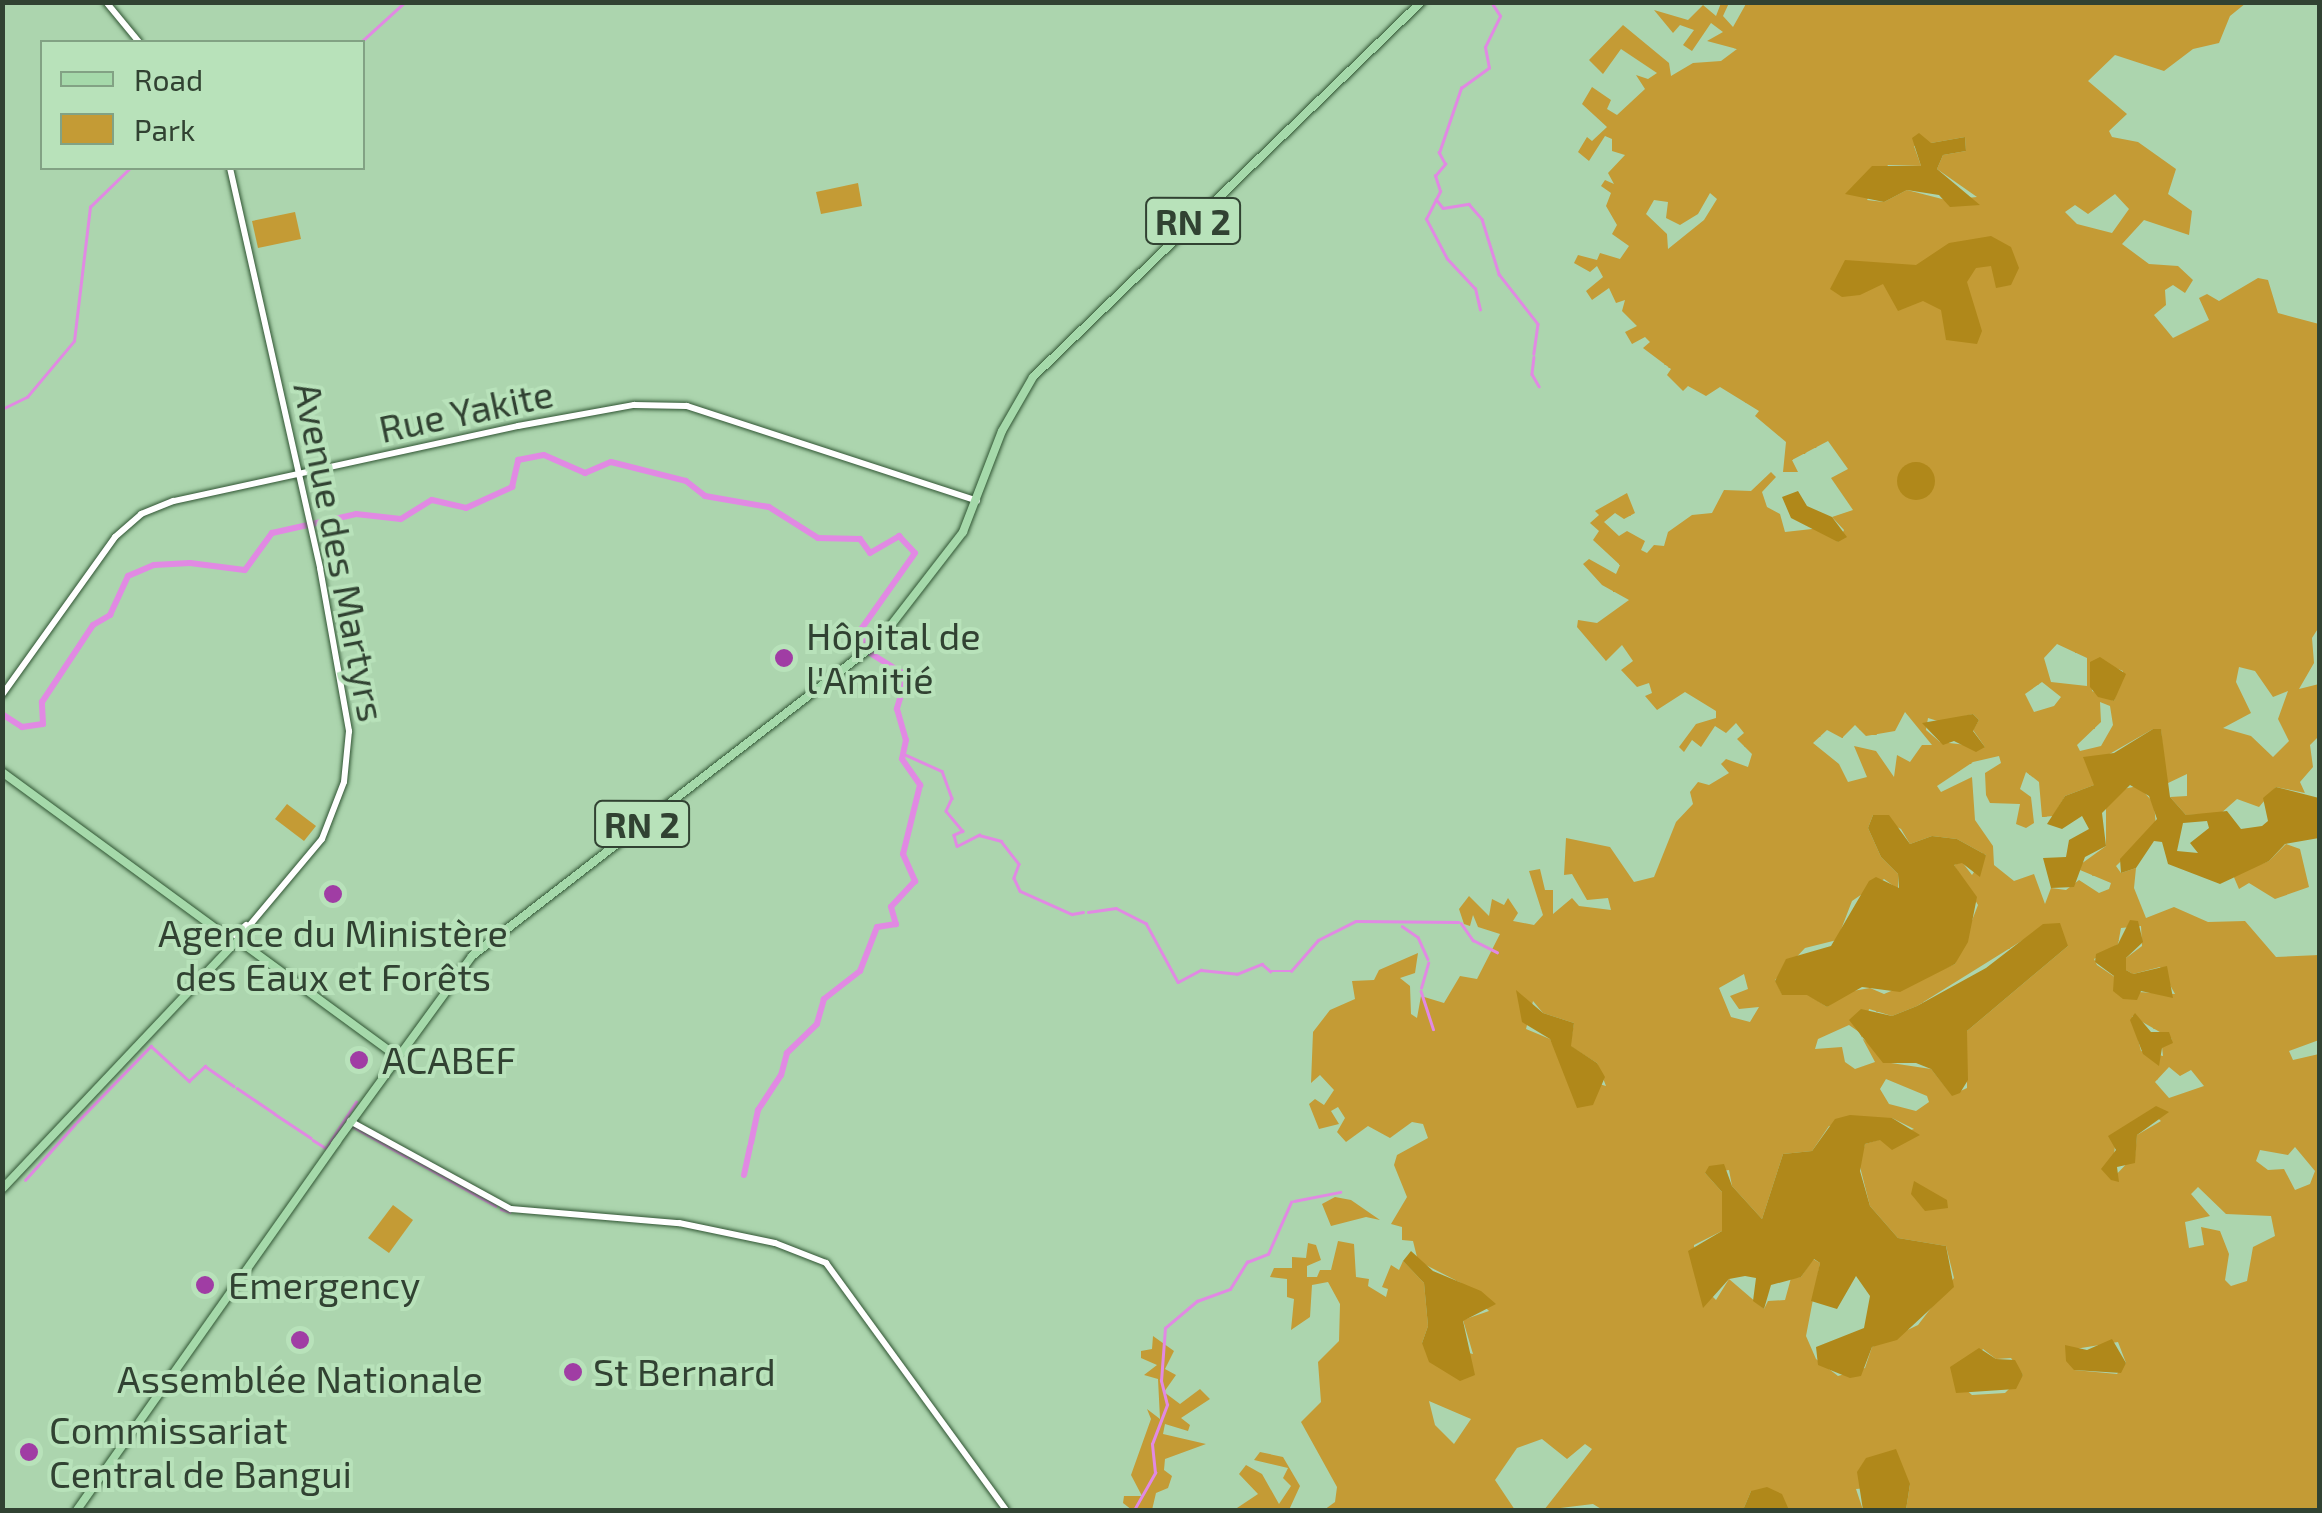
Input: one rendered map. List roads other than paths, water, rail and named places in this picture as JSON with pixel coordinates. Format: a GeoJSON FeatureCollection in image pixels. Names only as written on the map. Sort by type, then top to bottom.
{"type":"FeatureCollection","features":[{"type":"Feature","properties":{"kind":"main road"},"geometry":{"type":"LineString","coordinates":[[106,2],[137,40]]}},
{"type":"Feature","properties":{"kind":"main road","name":"RN 2"},"geometry":{"type":"LineString","coordinates":[[78,1510],[351,1122],[393,1056],[484,946],[869,650],[957,540],[991,459],[1034,377],[1421,2]]}},
{"type":"Feature","properties":{"kind":"main road","name":"Avenue des Martyrs"},"geometry":{"type":"LineString","coordinates":[[2,1188],[252,921],[322,839],[348,754],[346,694],[230,170]]}},
{"type":"Feature","properties":{"kind":"main road","name":"Rue Yakite"},"geometry":{"type":"LineString","coordinates":[[2,695],[132,521],[164,504],[563,418],[666,404],[764,429],[974,503]]}},
{"type":"Feature","properties":{"kind":"main road"},"geometry":{"type":"LineString","coordinates":[[2,772],[393,1056]]}},
{"type":"Feature","properties":{"kind":"main road","name":"RN 2"},"geometry":{"type":"LineString","coordinates":[[393,1056],[430,1008]]}},
{"type":"Feature","properties":{"kind":"main road"},"geometry":{"type":"LineString","coordinates":[[351,1122],[511,1210],[679,1223],[775,1243],[826,1264],[1006,1510]]}},
{"type":"Feature","properties":{"kind":"waterway"},"geometry":{"type":"LineString","coordinates":[[363,40],[405,2]]}},
{"type":"Feature","properties":{"kind":"waterway"},"geometry":{"type":"LineString","coordinates":[[1480,310],[1475,289],[1447,259],[1426,219],[1440,191],[1435,176],[1445,164],[1439,153],[1461,88],[1489,68],[1485,47],[1500,16],[1491,2]]}},
{"type":"Feature","properties":{"kind":"waterway"},"geometry":{"type":"LineString","coordinates":[[2,409],[27,397],[74,341],[90,207],[128,170]]}},
{"type":"Feature","properties":{"kind":"waterway"},"geometry":{"type":"LineString","coordinates":[[1436,199],[1443,208],[1469,204],[1482,219],[1499,274],[1538,324],[1534,354]]}},
{"type":"Feature","properties":{"kind":"waterway"},"geometry":{"type":"LineString","coordinates":[[1534,357],[1532,374],[1539,386]]}},
{"type":"Feature","properties":{"kind":"waterway"},"geometry":{"type":"LineString","coordinates":[[2,714],[22,727],[43,724],[42,702],[93,625],[110,615],[128,576],[154,565],[190,563],[245,570],[272,533],[356,514],[401,519],[432,500],[466,508],[512,487],[518,460],[544,455],[585,473],[611,462],[686,481],[705,496],[769,507],[818,538],[860,539],[870,553],[899,536],[915,553],[859,632],[870,653],[901,672],[905,682],[897,709],[906,740],[902,759],[920,785],[903,854],[915,881],[891,907],[896,924],[877,927],[860,971],[824,999],[817,1024],[787,1053],[781,1075],[758,1110],[751,1143]]}},
{"type":"Feature","properties":{"kind":"waterway"},"geometry":{"type":"LineString","coordinates":[[906,755],[942,771],[952,798],[946,811],[963,831],[954,835],[957,846],[979,835],[1001,841],[1019,864],[1014,878],[1020,891],[1072,914],[1083,912]]}},
{"type":"Feature","properties":{"kind":"waterway"},"geometry":{"type":"LineString","coordinates":[[1088,912],[1116,908],[1146,923],[1178,982],[1201,970],[1237,974],[1262,964],[1270,971],[1291,971],[1318,940],[1356,921],[1458,922]]}},
{"type":"Feature","properties":{"kind":"waterway"},"geometry":{"type":"LineString","coordinates":[[1461,923],[1473,940],[1497,952]]}},
{"type":"Feature","properties":{"kind":"waterway"},"geometry":{"type":"LineString","coordinates":[[1402,926],[1418,937],[1428,959]]}},
{"type":"Feature","properties":{"kind":"waterway"},"geometry":{"type":"LineString","coordinates":[[1421,988],[1428,963]]}},
{"type":"Feature","properties":{"kind":"waterway"},"geometry":{"type":"LineString","coordinates":[[1421,991],[1433,1029]]}},
{"type":"Feature","properties":{"kind":"waterway"},"geometry":{"type":"LineString","coordinates":[[77,1122],[151,1046],[189,1081],[205,1066],[234,1086]]}},
{"type":"Feature","properties":{"kind":"waterway"},"geometry":{"type":"LineString","coordinates":[[237,1088],[274,1113]]}},
{"type":"Feature","properties":{"kind":"waterway"},"geometry":{"type":"LineString","coordinates":[[313,1140],[326,1148],[356,1102]]}},
{"type":"Feature","properties":{"kind":"waterway"},"geometry":{"type":"LineString","coordinates":[[275,1114],[311,1138]]}},
{"type":"Feature","properties":{"kind":"waterway"},"geometry":{"type":"LineString","coordinates":[[25,1180],[75,1124]]}},
{"type":"Feature","properties":{"kind":"waterway"},"geometry":{"type":"LineString","coordinates":[[352,1126],[407,1157]]}},
{"type":"Feature","properties":{"kind":"waterway"},"geometry":{"type":"LineString","coordinates":[[744,1175],[750,1147]]}},
{"type":"Feature","properties":{"kind":"waterway"},"geometry":{"type":"LineString","coordinates":[[410,1158],[496,1206]]}},
{"type":"Feature","properties":{"kind":"waterway"},"geometry":{"type":"LineString","coordinates":[[1294,1201],[1340,1192]]}},
{"type":"Feature","properties":{"kind":"waterway"},"geometry":{"type":"LineString","coordinates":[[1134,1510],[1155,1473],[1152,1444],[1167,1405],[1161,1381],[1165,1328],[1197,1301],[1230,1289],[1247,1262],[1268,1254],[1291,1202]]}},
{"type":"Feature","properties":{"kind":"waterway"},"geometry":{"type":"LineString","coordinates":[[501,1209],[510,1212]]}},
{"type":"Feature","properties":{"kind":"place","name":"Hôpital de l'Amitié"},"geometry":{"type":"Point","coordinates":[784,658]}},
{"type":"Feature","properties":{"kind":"place","name":"Agence du Ministère des Eaux et Forêts"},"geometry":{"type":"Point","coordinates":[333,894]}},
{"type":"Feature","properties":{"kind":"place","name":"ACABEF"},"geometry":{"type":"Point","coordinates":[359,1060]}},
{"type":"Feature","properties":{"kind":"place","name":"Emergency"},"geometry":{"type":"Point","coordinates":[205,1285]}},
{"type":"Feature","properties":{"kind":"place","name":"Assemblée Nationale"},"geometry":{"type":"Point","coordinates":[300,1340]}},
{"type":"Feature","properties":{"kind":"place","name":"St Bernard"},"geometry":{"type":"Point","coordinates":[573,1372]}},
{"type":"Feature","properties":{"kind":"place","name":"Commissariat Central de Bangui"},"geometry":{"type":"Point","coordinates":[29,1452]}}]}
